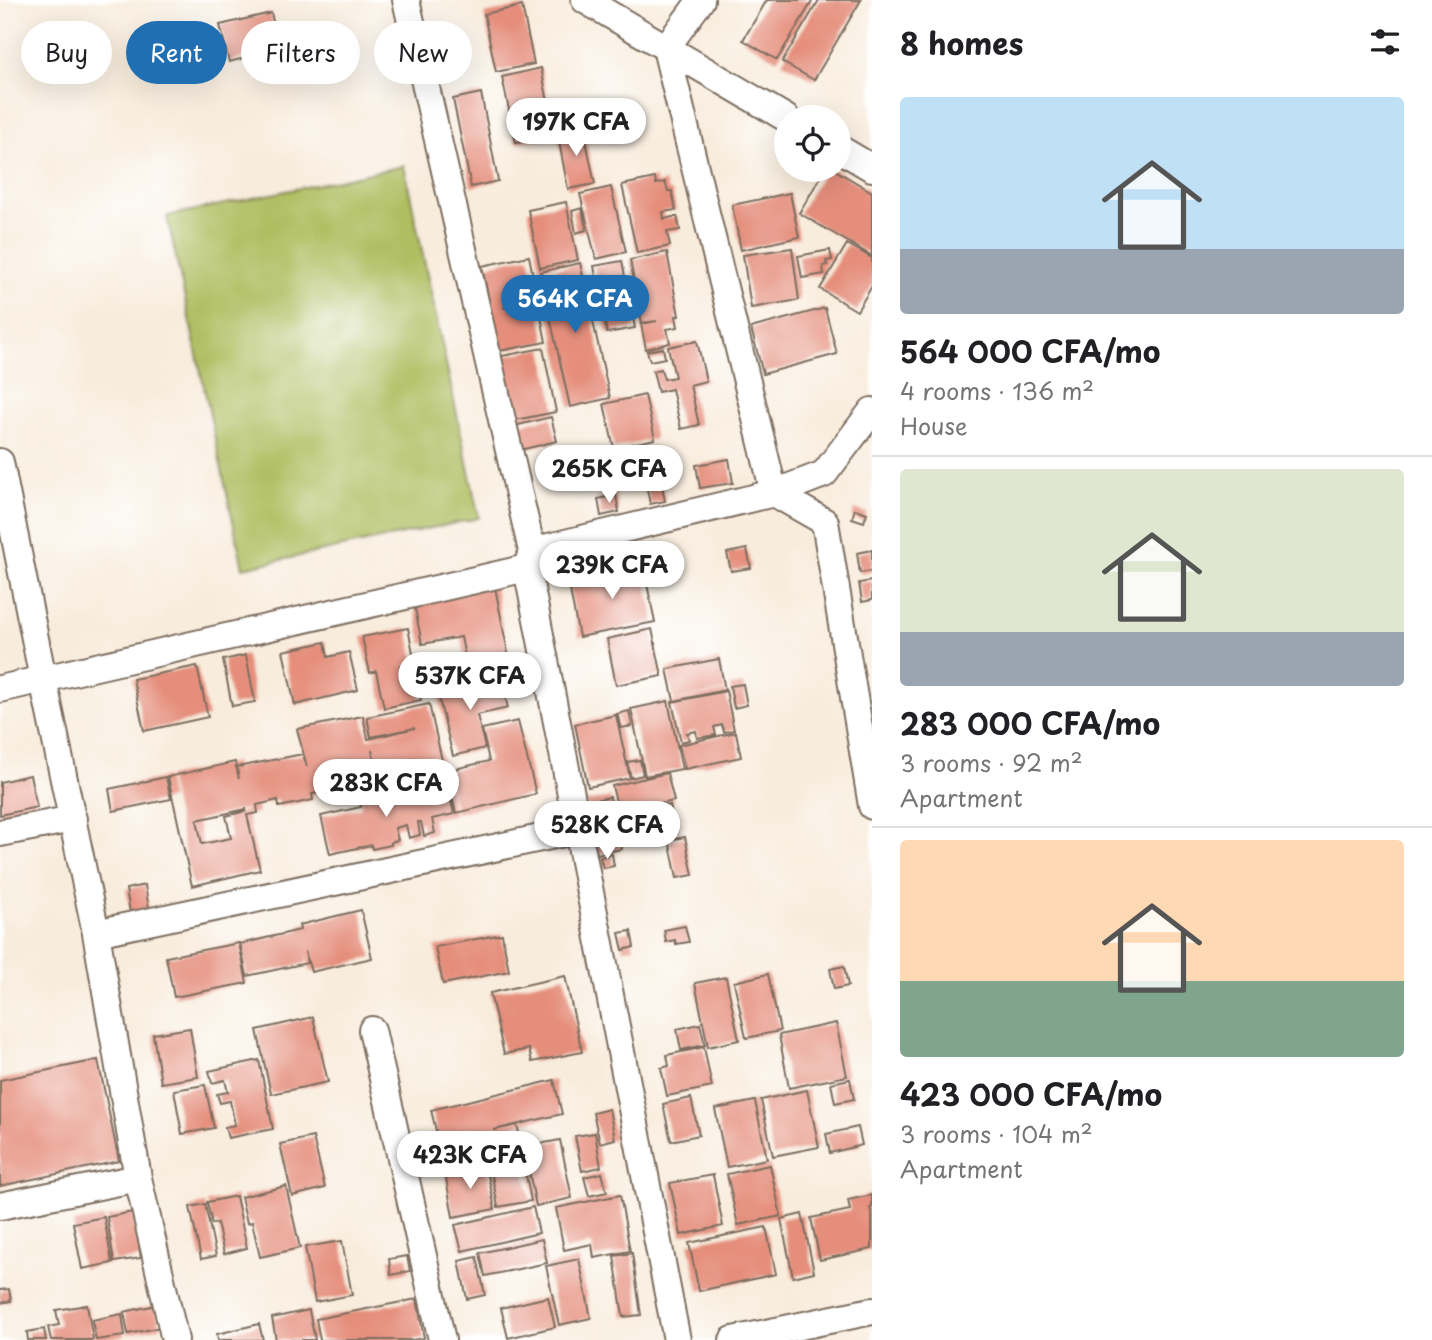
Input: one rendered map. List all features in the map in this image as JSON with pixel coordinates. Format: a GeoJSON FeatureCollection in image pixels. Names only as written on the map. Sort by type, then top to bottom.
{"type":"FeatureCollection","features":[{"type":"Feature","properties":{"kind":"street"},"geometry":{"type":"LineString","coordinates":[[406,0],[530,560],[578,830],[677,1340]]}},
{"type":"Feature","properties":{"kind":"street"},"geometry":{"type":"LineString","coordinates":[[585,0],[774,111]]}},
{"type":"Feature","properties":{"kind":"street"},"geometry":{"type":"LineString","coordinates":[[701,0],[666,48],[774,493],[825,522],[872,806]]}},
{"type":"Feature","properties":{"kind":"street"},"geometry":{"type":"LineString","coordinates":[[851,156],[872,168]]}},
{"type":"Feature","properties":{"kind":"street"},"geometry":{"type":"LineString","coordinates":[[0,689],[530,560],[774,493],[824,474],[872,411]]}},
{"type":"Feature","properties":{"kind":"street"},"geometry":{"type":"LineString","coordinates":[[0,462],[96,933],[138,1178],[175,1340]]}},
{"type":"Feature","properties":{"kind":"street"},"geometry":{"type":"LineString","coordinates":[[0,833],[73,819]]}},
{"type":"Feature","properties":{"kind":"street"},"geometry":{"type":"LineString","coordinates":[[96,933],[578,830]]}},
{"type":"Feature","properties":{"kind":"street"},"geometry":{"type":"LineString","coordinates":[[372,1030],[442,1340]]}},
{"type":"Feature","properties":{"kind":"street"},"geometry":{"type":"LineString","coordinates":[[0,1206],[138,1178]]}},
{"type":"Feature","properties":{"kind":"street"},"geometry":{"type":"LineString","coordinates":[[733,1340],[872,1311]]}},
{"type":"Feature","properties":{"kind":"green space"},"geometry":{"type":"Polygon","coordinates":[[[404,166],[479,518],[243,568],[167,216],[404,166]]]}},
{"type":"Feature","properties":{"kind":"building"},"geometry":{"type":"Polygon","coordinates":[[[767,0],[813,0],[777,60],[743,40],[767,0]]]}},
{"type":"Feature","properties":{"kind":"building"},"geometry":{"type":"Polygon","coordinates":[[[819,0],[861,0],[814,80],[782,62],[819,0]]]}},
{"type":"Feature","properties":{"kind":"building"},"geometry":{"type":"Polygon","coordinates":[[[522,6],[534,64],[496,72],[484,14],[522,6]]]}},
{"type":"Feature","properties":{"kind":"building"},"geometry":{"type":"Polygon","coordinates":[[[271,13],[273,21],[241,21],[241,59],[229,62],[227,23],[271,13]]]}},
{"type":"Feature","properties":{"kind":"building"},"geometry":{"type":"Polygon","coordinates":[[[541,68],[555,135],[516,143],[502,77],[541,68]]]}},
{"type":"Feature","properties":{"kind":"building"},"geometry":{"type":"Polygon","coordinates":[[[481,93],[498,181],[471,187],[453,99],[481,93]]]}},
{"type":"Feature","properties":{"kind":"building"},"geometry":{"type":"Polygon","coordinates":[[[583,126],[595,184],[568,189],[557,131],[583,126]]]}},
{"type":"Feature","properties":{"kind":"building"},"geometry":{"type":"Polygon","coordinates":[[[655,178],[656,184],[665,182],[668,191],[672,191],[676,210],[663,212],[664,219],[677,216],[680,230],[667,232],[670,246],[637,253],[622,185],[655,178]]]}},
{"type":"Feature","properties":{"kind":"building"},"geometry":{"type":"Polygon","coordinates":[[[851,180],[872,192],[872,256],[799,213],[818,182],[851,182],[851,180]]]}},
{"type":"Feature","properties":{"kind":"building"},"geometry":{"type":"Polygon","coordinates":[[[611,187],[626,252],[596,259],[580,194],[611,187]]]}},
{"type":"Feature","properties":{"kind":"building"},"geometry":{"type":"Polygon","coordinates":[[[790,193],[799,237],[741,250],[732,205],[790,193]]]}},
{"type":"Feature","properties":{"kind":"building"},"geometry":{"type":"Polygon","coordinates":[[[566,202],[578,260],[540,268],[528,210],[566,202]]]}},
{"type":"Feature","properties":{"kind":"building"},"geometry":{"type":"Polygon","coordinates":[[[582,208],[586,230],[576,233],[572,211],[582,208]]]}},
{"type":"Feature","properties":{"kind":"building"},"geometry":{"type":"Polygon","coordinates":[[[847,244],[872,258],[872,286],[857,311],[820,289],[847,244]]]}},
{"type":"Feature","properties":{"kind":"building"},"geometry":{"type":"Polygon","coordinates":[[[792,248],[799,300],[751,308],[743,255],[792,248]]]}},
{"type":"Feature","properties":{"kind":"building"},"geometry":{"type":"Polygon","coordinates":[[[830,250],[832,260],[826,261],[827,265],[823,266],[824,274],[802,278],[798,256],[830,250]]]}},
{"type":"Feature","properties":{"kind":"building"},"geometry":{"type":"Polygon","coordinates":[[[667,252],[679,316],[676,316],[678,327],[667,329],[670,343],[646,349],[641,324],[657,321],[642,323],[630,260],[667,252]]]}},
{"type":"Feature","properties":{"kind":"building"},"geometry":{"type":"Polygon","coordinates":[[[529,256],[538,300],[503,308],[538,302],[546,342],[499,351],[482,266],[529,256]]]}},
{"type":"Feature","properties":{"kind":"building"},"geometry":{"type":"Polygon","coordinates":[[[622,261],[635,328],[607,333],[594,266],[622,261]]]}},
{"type":"Feature","properties":{"kind":"building"},"geometry":{"type":"Polygon","coordinates":[[[580,263],[610,398],[570,407],[540,272],[580,263]]]}},
{"type":"Feature","properties":{"kind":"building"},"geometry":{"type":"Polygon","coordinates":[[[825,308],[837,354],[763,374],[751,328],[825,308]]]}},
{"type":"Feature","properties":{"kind":"building"},"geometry":{"type":"Polygon","coordinates":[[[697,341],[706,381],[690,385],[699,425],[681,429],[672,389],[658,392],[653,371],[661,369],[664,379],[675,377],[668,347],[697,341]]]}},
{"type":"Feature","properties":{"kind":"building"},"geometry":{"type":"Polygon","coordinates":[[[543,348],[556,412],[510,421],[497,357],[543,348]]]}},
{"type":"Feature","properties":{"kind":"building"},"geometry":{"type":"Polygon","coordinates":[[[663,348],[665,358],[650,361],[647,351],[663,348]]]}},
{"type":"Feature","properties":{"kind":"building"},"geometry":{"type":"Polygon","coordinates":[[[645,395],[655,439],[614,448],[604,404],[645,395]]]}},
{"type":"Feature","properties":{"kind":"building"},"geometry":{"type":"Polygon","coordinates":[[[551,417],[557,441],[516,451],[510,427],[551,417]]]}},
{"type":"Feature","properties":{"kind":"building"},"geometry":{"type":"Polygon","coordinates":[[[655,447],[665,501],[650,504],[644,475],[640,475],[636,450],[655,447]]]}},
{"type":"Feature","properties":{"kind":"building"},"geometry":{"type":"Polygon","coordinates":[[[729,459],[733,483],[700,488],[696,465],[729,459]]]}},
{"type":"Feature","properties":{"kind":"building"},"geometry":{"type":"Polygon","coordinates":[[[616,495],[619,512],[601,516],[598,499],[616,495]]]}},
{"type":"Feature","properties":{"kind":"building"},"geometry":{"type":"Polygon","coordinates":[[[855,509],[867,513],[864,522],[852,518],[855,509]]]}},
{"type":"Feature","properties":{"kind":"building"},"geometry":{"type":"Polygon","coordinates":[[[747,549],[751,568],[731,571],[727,553],[747,549]]]}},
{"type":"Feature","properties":{"kind":"building"},"geometry":{"type":"Polygon","coordinates":[[[872,550],[872,571],[860,573],[857,553],[872,550]]]}},
{"type":"Feature","properties":{"kind":"building"},"geometry":{"type":"Polygon","coordinates":[[[636,561],[638,572],[644,570],[655,622],[579,637],[569,585],[601,579],[598,568],[636,561]]]}},
{"type":"Feature","properties":{"kind":"building"},"geometry":{"type":"Polygon","coordinates":[[[872,581],[872,600],[862,602],[859,583],[872,581]]]}},
{"type":"Feature","properties":{"kind":"building"},"geometry":{"type":"Polygon","coordinates":[[[494,582],[509,658],[467,667],[461,637],[422,644],[413,598],[494,582]]]}},
{"type":"Feature","properties":{"kind":"building"},"geometry":{"type":"Polygon","coordinates":[[[408,628],[415,663],[399,666],[413,664],[421,700],[384,708],[376,671],[370,673],[362,637],[408,628]]]}},
{"type":"Feature","properties":{"kind":"building"},"geometry":{"type":"Polygon","coordinates":[[[652,629],[662,676],[616,685],[607,639],[652,629]]]}},
{"type":"Feature","properties":{"kind":"building"},"geometry":{"type":"Polygon","coordinates":[[[325,642],[328,657],[349,652],[358,690],[295,705],[283,651],[325,642]]]}},
{"type":"Feature","properties":{"kind":"building"},"geometry":{"type":"Polygon","coordinates":[[[246,655],[255,702],[232,706],[223,660],[246,655]]]}},
{"type":"Feature","properties":{"kind":"building"},"geometry":{"type":"Polygon","coordinates":[[[719,659],[725,690],[674,701],[667,669],[719,659]]]}},
{"type":"Feature","properties":{"kind":"building"},"geometry":{"type":"Polygon","coordinates":[[[197,666],[208,717],[144,731],[133,679],[197,666]]]}},
{"type":"Feature","properties":{"kind":"building"},"geometry":{"type":"Polygon","coordinates":[[[500,676],[508,708],[477,715],[485,748],[453,756],[437,691],[500,676]]]}},
{"type":"Feature","properties":{"kind":"building"},"geometry":{"type":"Polygon","coordinates":[[[743,684],[747,705],[734,708],[730,686],[743,684]]]}},
{"type":"Feature","properties":{"kind":"building"},"geometry":{"type":"Polygon","coordinates":[[[726,691],[734,730],[724,732],[722,725],[714,727],[716,735],[697,738],[696,731],[687,733],[689,740],[681,742],[672,702],[726,691]]]}},
{"type":"Feature","properties":{"kind":"building"},"geometry":{"type":"Polygon","coordinates":[[[668,701],[682,769],[645,776],[631,709],[668,701]]]}},
{"type":"Feature","properties":{"kind":"building"},"geometry":{"type":"Polygon","coordinates":[[[429,704],[444,769],[431,772],[428,762],[417,764],[413,761],[417,777],[404,780],[401,765],[387,768],[391,785],[381,787],[372,750],[378,780],[368,782],[366,773],[355,775],[357,786],[346,788],[344,777],[320,782],[322,793],[312,794],[313,800],[279,807],[278,800],[257,805],[258,813],[247,815],[260,870],[192,886],[168,777],[235,762],[239,779],[237,767],[303,754],[307,767],[297,729],[363,716],[368,739],[415,728],[371,737],[367,717],[429,704]],[[246,811],[197,820],[202,844],[231,838],[226,816],[246,811]]]}},
{"type":"Feature","properties":{"kind":"building"},"geometry":{"type":"Polygon","coordinates":[[[629,711],[632,726],[621,728],[617,714],[629,711]]]}},
{"type":"Feature","properties":{"kind":"building"},"geometry":{"type":"Polygon","coordinates":[[[616,715],[630,778],[588,787],[575,724],[616,715]]]}},
{"type":"Feature","properties":{"kind":"building"},"geometry":{"type":"Polygon","coordinates":[[[518,721],[536,794],[456,813],[446,771],[489,761],[482,729],[518,721]]]}},
{"type":"Feature","properties":{"kind":"building"},"geometry":{"type":"Polygon","coordinates":[[[736,732],[741,757],[685,769],[679,745],[736,732]]]}},
{"type":"Feature","properties":{"kind":"building"},"geometry":{"type":"Polygon","coordinates":[[[640,760],[643,775],[631,778],[627,762],[640,760]]]}},
{"type":"Feature","properties":{"kind":"building"},"geometry":{"type":"Polygon","coordinates":[[[667,773],[674,801],[619,813],[612,786],[667,773]]]}},
{"type":"Feature","properties":{"kind":"building"},"geometry":{"type":"Polygon","coordinates":[[[30,775],[37,807],[0,815],[0,782],[30,775]]]}},
{"type":"Feature","properties":{"kind":"building"},"geometry":{"type":"Polygon","coordinates":[[[166,777],[171,799],[113,811],[109,789],[166,777]]]}},
{"type":"Feature","properties":{"kind":"building"},"geometry":{"type":"Polygon","coordinates":[[[447,784],[454,814],[432,819],[435,833],[424,836],[421,822],[418,822],[420,835],[409,838],[406,825],[395,828],[398,840],[391,842],[391,845],[372,849],[371,845],[330,854],[321,816],[361,807],[359,798],[379,793],[380,799],[447,784]]]}},
{"type":"Feature","properties":{"kind":"building"},"geometry":{"type":"Polygon","coordinates":[[[610,797],[622,849],[597,854],[586,802],[610,797]]]}},
{"type":"Feature","properties":{"kind":"building"},"geometry":{"type":"Polygon","coordinates":[[[670,805],[677,834],[636,843],[634,833],[628,834],[624,816],[670,805]]]}},
{"type":"Feature","properties":{"kind":"building"},"geometry":{"type":"Polygon","coordinates":[[[685,837],[693,875],[677,878],[669,840],[685,837]]]}},
{"type":"Feature","properties":{"kind":"building"},"geometry":{"type":"Polygon","coordinates":[[[612,854],[614,866],[603,868],[600,857],[612,854]]]}},
{"type":"Feature","properties":{"kind":"building"},"geometry":{"type":"Polygon","coordinates":[[[145,885],[149,909],[130,912],[126,889],[145,885]]]}},
{"type":"Feature","properties":{"kind":"building"},"geometry":{"type":"Polygon","coordinates":[[[361,910],[372,958],[311,972],[305,951],[307,963],[247,976],[240,944],[300,930],[299,925],[361,910]]]}},
{"type":"Feature","properties":{"kind":"building"},"geometry":{"type":"Polygon","coordinates":[[[685,926],[689,942],[666,942],[664,930],[685,926]]]}},
{"type":"Feature","properties":{"kind":"building"},"geometry":{"type":"Polygon","coordinates":[[[631,931],[634,947],[623,950],[619,933],[631,931]]]}},
{"type":"Feature","properties":{"kind":"building"},"geometry":{"type":"Polygon","coordinates":[[[502,934],[509,971],[443,984],[435,947],[502,934]]]}},
{"type":"Feature","properties":{"kind":"building"},"geometry":{"type":"Polygon","coordinates":[[[239,943],[247,983],[174,997],[166,957],[239,943]]]}},
{"type":"Feature","properties":{"kind":"building"},"geometry":{"type":"Polygon","coordinates":[[[844,966],[848,986],[834,989],[830,969],[844,966]]]}},
{"type":"Feature","properties":{"kind":"building"},"geometry":{"type":"Polygon","coordinates":[[[768,974],[780,1031],[746,1038],[734,982],[768,974]]]}},
{"type":"Feature","properties":{"kind":"building"},"geometry":{"type":"Polygon","coordinates":[[[565,976],[582,1052],[532,1062],[529,1049],[504,1054],[490,993],[565,976]]]}},
{"type":"Feature","properties":{"kind":"building"},"geometry":{"type":"Polygon","coordinates":[[[726,977],[739,1040],[708,1047],[695,983],[726,977]]]}},
{"type":"Feature","properties":{"kind":"building"},"geometry":{"type":"Polygon","coordinates":[[[313,1017],[328,1082],[271,1094],[257,1030],[313,1017]]]}},
{"type":"Feature","properties":{"kind":"building"},"geometry":{"type":"Polygon","coordinates":[[[836,1023],[847,1076],[789,1088],[779,1035],[836,1023]]]}},
{"type":"Feature","properties":{"kind":"building"},"geometry":{"type":"Polygon","coordinates":[[[700,1024],[705,1045],[681,1050],[677,1029],[700,1024]]]}},
{"type":"Feature","properties":{"kind":"building"},"geometry":{"type":"Polygon","coordinates":[[[190,1028],[198,1077],[161,1083],[153,1034],[190,1028]]]}},
{"type":"Feature","properties":{"kind":"building"},"geometry":{"type":"Polygon","coordinates":[[[704,1047],[712,1087],[667,1096],[661,1068],[669,1066],[667,1055],[704,1047]]]}},
{"type":"Feature","properties":{"kind":"building"},"geometry":{"type":"Polygon","coordinates":[[[98,1060],[119,1161],[0,1186],[0,1080],[98,1060]]]}},
{"type":"Feature","properties":{"kind":"building"},"geometry":{"type":"Polygon","coordinates":[[[259,1060],[273,1129],[228,1138],[225,1127],[235,1125],[230,1101],[220,1103],[217,1094],[228,1092],[225,1080],[212,1083],[209,1071],[259,1060]]]}},
{"type":"Feature","properties":{"kind":"building"},"geometry":{"type":"Polygon","coordinates":[[[850,1079],[854,1099],[835,1103],[831,1083],[850,1079]]]}},
{"type":"Feature","properties":{"kind":"building"},"geometry":{"type":"Polygon","coordinates":[[[554,1080],[562,1114],[494,1130],[517,1125],[523,1148],[479,1158],[474,1134],[439,1143],[431,1110],[554,1080]]]}},
{"type":"Feature","properties":{"kind":"building"},"geometry":{"type":"Polygon","coordinates":[[[205,1085],[214,1128],[182,1134],[174,1090],[205,1085]]]}},
{"type":"Feature","properties":{"kind":"building"},"geometry":{"type":"Polygon","coordinates":[[[807,1090],[819,1147],[773,1156],[761,1100],[807,1090]]]}},
{"type":"Feature","properties":{"kind":"building"},"geometry":{"type":"Polygon","coordinates":[[[691,1098],[699,1135],[671,1141],[663,1104],[691,1098]]]}},
{"type":"Feature","properties":{"kind":"building"},"geometry":{"type":"Polygon","coordinates":[[[755,1101],[767,1159],[727,1167],[715,1109],[755,1101]]]}},
{"type":"Feature","properties":{"kind":"building"},"geometry":{"type":"Polygon","coordinates":[[[609,1109],[615,1139],[600,1143],[593,1113],[609,1109]]]}},
{"type":"Feature","properties":{"kind":"building"},"geometry":{"type":"Polygon","coordinates":[[[858,1127],[862,1145],[830,1153],[826,1134],[858,1127]]]}},
{"type":"Feature","properties":{"kind":"building"},"geometry":{"type":"Polygon","coordinates":[[[595,1133],[601,1167],[582,1171],[575,1136],[595,1133]]]}},
{"type":"Feature","properties":{"kind":"building"},"geometry":{"type":"Polygon","coordinates":[[[313,1137],[325,1188],[292,1196],[280,1144],[313,1137]]]}},
{"type":"Feature","properties":{"kind":"building"},"geometry":{"type":"Polygon","coordinates":[[[470,1137],[475,1158],[444,1165],[439,1144],[470,1137]]]}},
{"type":"Feature","properties":{"kind":"building"},"geometry":{"type":"Polygon","coordinates":[[[560,1140],[572,1198],[536,1206],[524,1147],[560,1140]]]}},
{"type":"Feature","properties":{"kind":"building"},"geometry":{"type":"Polygon","coordinates":[[[522,1154],[531,1201],[498,1207],[489,1160],[522,1154]]]}},
{"type":"Feature","properties":{"kind":"building"},"geometry":{"type":"Polygon","coordinates":[[[486,1165],[495,1209],[453,1217],[445,1173],[486,1165]]]}},
{"type":"Feature","properties":{"kind":"building"},"geometry":{"type":"Polygon","coordinates":[[[770,1165],[781,1216],[738,1225],[727,1174],[770,1165]]]}},
{"type":"Feature","properties":{"kind":"building"},"geometry":{"type":"Polygon","coordinates":[[[602,1173],[607,1192],[589,1196],[584,1177],[602,1173]]]}},
{"type":"Feature","properties":{"kind":"building"},"geometry":{"type":"Polygon","coordinates":[[[713,1175],[723,1226],[681,1235],[670,1183],[713,1175]]]}},
{"type":"Feature","properties":{"kind":"building"},"geometry":{"type":"Polygon","coordinates":[[[286,1186],[300,1248],[260,1257],[252,1222],[247,1223],[241,1197],[286,1186]]]}},
{"type":"Feature","properties":{"kind":"building"},"geometry":{"type":"Polygon","coordinates":[[[620,1195],[630,1251],[594,1258],[592,1244],[564,1250],[556,1208],[620,1195]]]}},
{"type":"Feature","properties":{"kind":"building"},"geometry":{"type":"Polygon","coordinates":[[[872,1195],[872,1249],[820,1260],[811,1218],[850,1210],[848,1200],[872,1195]]]}},
{"type":"Feature","properties":{"kind":"building"},"geometry":{"type":"Polygon","coordinates":[[[236,1196],[247,1248],[224,1254],[217,1223],[212,1224],[207,1202],[236,1196]]]}},
{"type":"Feature","properties":{"kind":"building"},"geometry":{"type":"Polygon","coordinates":[[[205,1204],[216,1256],[201,1259],[190,1207],[205,1204]]]}},
{"type":"Feature","properties":{"kind":"building"},"geometry":{"type":"Polygon","coordinates":[[[533,1207],[539,1233],[462,1251],[455,1225],[533,1207]]]}},
{"type":"Feature","properties":{"kind":"building"},"geometry":{"type":"Polygon","coordinates":[[[133,1212],[141,1258],[114,1262],[107,1217],[133,1212]]]}},
{"type":"Feature","properties":{"kind":"building"},"geometry":{"type":"Polygon","coordinates":[[[802,1214],[814,1272],[793,1277],[781,1219],[802,1214]]]}},
{"type":"Feature","properties":{"kind":"building"},"geometry":{"type":"Polygon","coordinates":[[[104,1217],[112,1263],[82,1269],[73,1223],[104,1217]]]}},
{"type":"Feature","properties":{"kind":"building"},"geometry":{"type":"Polygon","coordinates":[[[766,1227],[776,1274],[699,1291],[689,1243],[766,1227]]]}},
{"type":"Feature","properties":{"kind":"building"},"geometry":{"type":"Polygon","coordinates":[[[542,1239],[547,1263],[485,1276],[480,1253],[542,1239]]]}},
{"type":"Feature","properties":{"kind":"building"},"geometry":{"type":"Polygon","coordinates":[[[342,1241],[352,1295],[315,1302],[305,1247],[342,1241]]]}},
{"type":"Feature","properties":{"kind":"building"},"geometry":{"type":"Polygon","coordinates":[[[632,1253],[641,1315],[623,1317],[614,1256],[632,1253]]]}},
{"type":"Feature","properties":{"kind":"building"},"geometry":{"type":"Polygon","coordinates":[[[407,1256],[410,1271],[391,1275],[389,1259],[407,1256]]]}},
{"type":"Feature","properties":{"kind":"building"},"geometry":{"type":"Polygon","coordinates":[[[477,1257],[485,1295],[467,1299],[459,1261],[477,1257]]]}},
{"type":"Feature","properties":{"kind":"building"},"geometry":{"type":"Polygon","coordinates":[[[579,1259],[591,1318],[559,1325],[546,1266],[579,1259]]]}},
{"type":"Feature","properties":{"kind":"building"},"geometry":{"type":"Polygon","coordinates":[[[9,1289],[11,1301],[0,1303],[0,1290],[9,1289]]]}},
{"type":"Feature","properties":{"kind":"building"},"geometry":{"type":"Polygon","coordinates":[[[548,1297],[555,1327],[508,1338],[501,1308],[548,1297]]]}},
{"type":"Feature","properties":{"kind":"building"},"geometry":{"type":"Polygon","coordinates":[[[417,1299],[424,1338],[320,1340],[316,1319],[417,1299]]]}},
{"type":"Feature","properties":{"kind":"building"},"geometry":{"type":"Polygon","coordinates":[[[87,1305],[93,1340],[51,1340],[48,1327],[59,1325],[56,1310],[87,1305]]]}},
{"type":"Feature","properties":{"kind":"building"},"geometry":{"type":"Polygon","coordinates":[[[156,1305],[161,1327],[128,1334],[124,1312],[156,1305]]]}},
{"type":"Feature","properties":{"kind":"building"},"geometry":{"type":"Polygon","coordinates":[[[309,1310],[315,1340],[276,1340],[272,1318],[309,1310]]]}},
{"type":"Feature","properties":{"kind":"building"},"geometry":{"type":"Polygon","coordinates":[[[122,1314],[125,1336],[96,1340],[92,1320],[122,1314]]]}},
{"type":"Feature","properties":{"kind":"building"},"geometry":{"type":"Polygon","coordinates":[[[259,1324],[263,1340],[218,1340],[217,1334],[259,1324]]]}},
{"type":"Feature","properties":{"kind":"building"},"geometry":{"type":"Polygon","coordinates":[[[44,1329],[46,1340],[28,1340],[27,1332],[44,1329]]]}}]}
